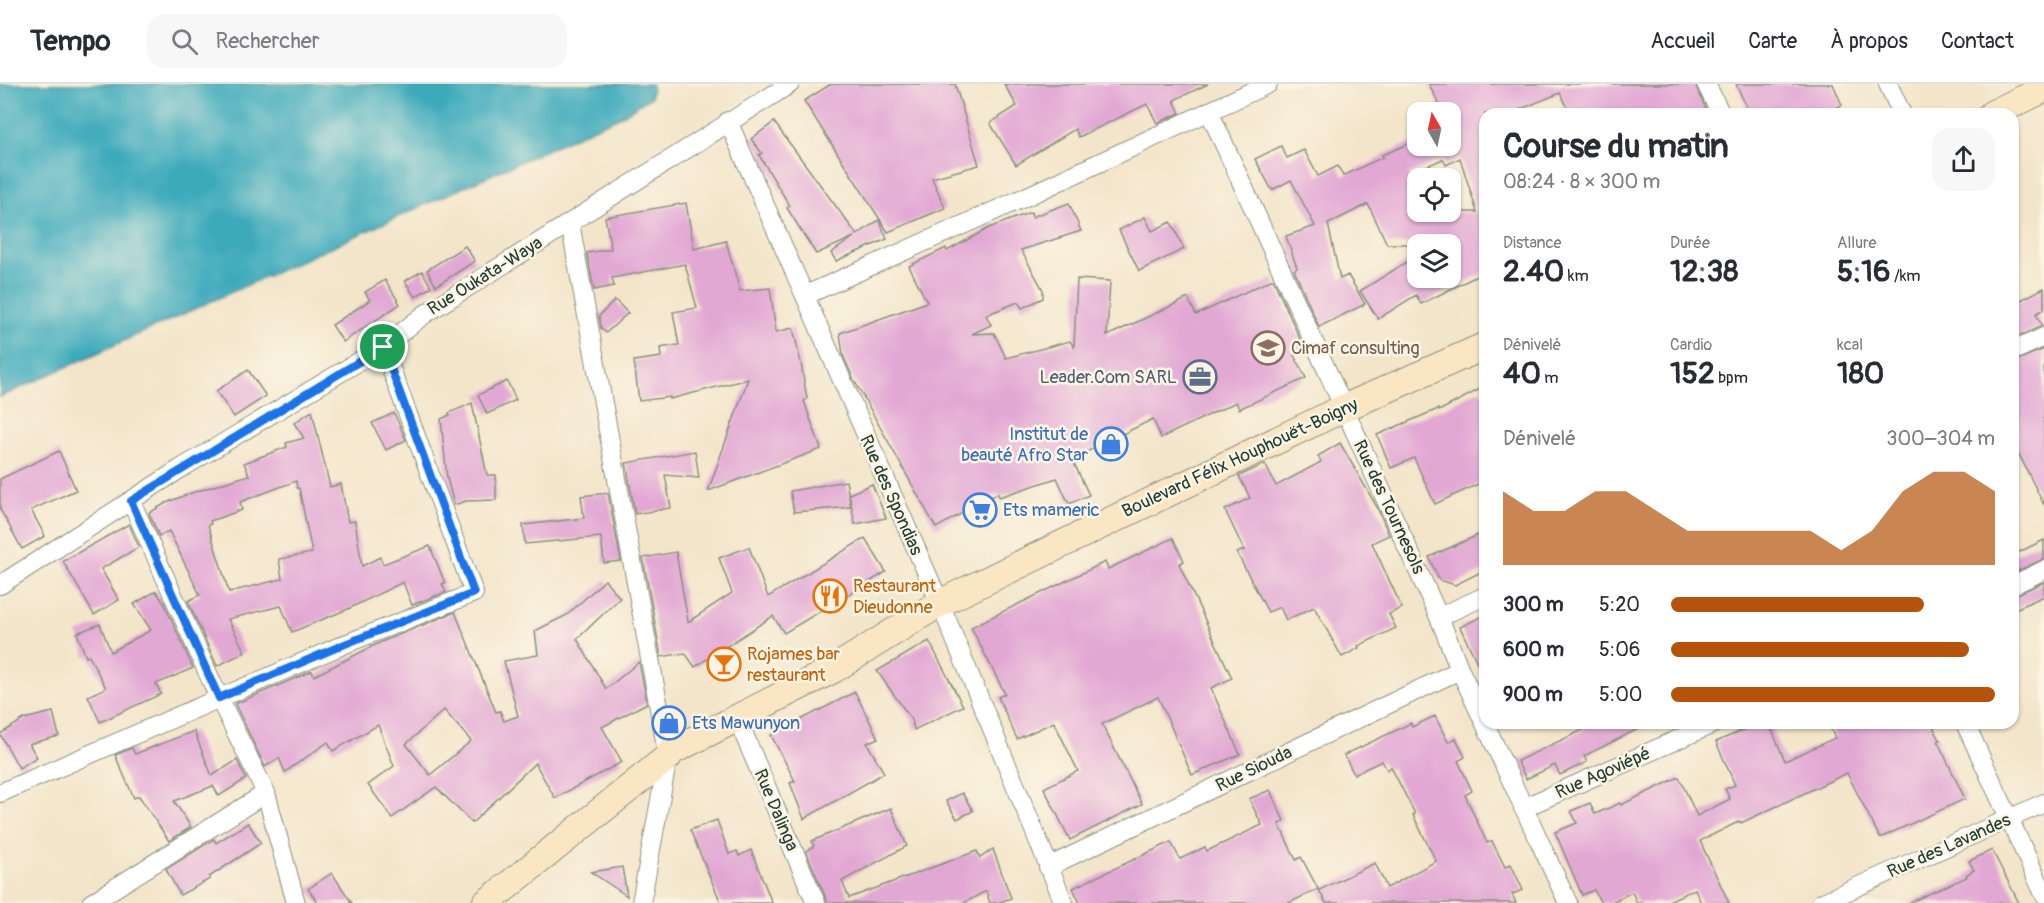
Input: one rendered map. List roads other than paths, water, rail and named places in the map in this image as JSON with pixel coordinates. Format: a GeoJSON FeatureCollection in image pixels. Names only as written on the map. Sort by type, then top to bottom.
{"type":"FeatureCollection","features":[{"type":"Feature","properties":{"kind":"street","name":"Rue Oukata-Waya"},"geometry":{"type":"LineString","coordinates":[[0,585],[131,501],[383,347],[424,314],[790,84]]}},
{"type":"Feature","properties":{"kind":"street"},"geometry":{"type":"LineString","coordinates":[[806,296],[1268,84]]}},
{"type":"Feature","properties":{"kind":"street"},"geometry":{"type":"LineString","coordinates":[[1706,84],[1718,108]]}},
{"type":"Feature","properties":{"kind":"street"},"geometry":{"type":"LineString","coordinates":[[1888,84],[1899,108]]}},
{"type":"Feature","properties":{"kind":"street"},"geometry":{"type":"LineString","coordinates":[[2004,108],[2044,89]]}},
{"type":"Feature","properties":{"kind":"street","name":"Rue des Tournesols"},"geometry":{"type":"LineString","coordinates":[[1209,111],[1439,617],[1479,712]]}},
{"type":"Feature","properties":{"kind":"street","name":"Rue des Spondias"},"geometry":{"type":"LineString","coordinates":[[728,121],[940,603],[1064,903]]}},
{"type":"Feature","properties":{"kind":"street"},"geometry":{"type":"LineString","coordinates":[[570,223],[668,756],[641,903]]}},
{"type":"Feature","properties":{"kind":"street"},"geometry":{"type":"LineString","coordinates":[[2019,348],[2044,337]]}},
{"type":"Feature","properties":{"kind":"street"},"geometry":{"type":"LineString","coordinates":[[0,793],[345,644],[474,593],[383,347]]}},
{"type":"Feature","properties":{"kind":"street","name":"Boulevard Félix Houphouët-Boigny"},"geometry":{"type":"LineString","coordinates":[[486,903],[668,756],[670,752],[834,669],[940,603],[1344,408],[1479,349]]}},
{"type":"Feature","properties":{"kind":"street"},"geometry":{"type":"LineString","coordinates":[[131,501],[219,698],[266,793],[296,903]]}},
{"type":"Feature","properties":{"kind":"street"},"geometry":{"type":"LineString","coordinates":[[2019,582],[2044,570]]}},
{"type":"Feature","properties":{"kind":"street"},"geometry":{"type":"LineString","coordinates":[[1439,617],[1479,599]]}},
{"type":"Feature","properties":{"kind":"street","name":"Rue Siouda"},"geometry":{"type":"LineString","coordinates":[[1048,867],[1460,670]]}},
{"type":"Feature","properties":{"kind":"street","name":"Rue Dalinga"},"geometry":{"type":"LineString","coordinates":[[737,717],[816,903]]}},
{"type":"Feature","properties":{"kind":"street","name":"Rue des Tournesols"},"geometry":{"type":"LineString","coordinates":[[1487,729],[1568,903]]}},
{"type":"Feature","properties":{"kind":"street","name":"Rue Agoviépé"},"geometry":{"type":"LineString","coordinates":[[1523,808],[1701,729]]}},
{"type":"Feature","properties":{"kind":"street"},"geometry":{"type":"LineString","coordinates":[[1968,729],[2044,894]]}},
{"type":"Feature","properties":{"kind":"street"},"geometry":{"type":"LineString","coordinates":[[91,903],[266,793]]}},
{"type":"Feature","properties":{"kind":"street","name":"Rue des Lavandes"},"geometry":{"type":"LineString","coordinates":[[1821,903],[2009,820],[2044,802]]}},
{"type":"Feature","properties":{"kind":"water"},"geometry":{"type":"Polygon","coordinates":[[[0,84],[652,84],[651,97],[621,116],[0,397],[0,84]]]}},
{"type":"Feature","properties":{"kind":"place","name":"Cimaf consulting"},"geometry":{"type":"Point","coordinates":[1268,348]}},
{"type":"Feature","properties":{"kind":"place","name":"Leader.Com SARL"},"geometry":{"type":"Point","coordinates":[1200,377]}},
{"type":"Feature","properties":{"kind":"place","name":"Institut de beauté Afro Star"},"geometry":{"type":"Point","coordinates":[1111,444]}},
{"type":"Feature","properties":{"kind":"place","name":"Ets mameric"},"geometry":{"type":"Point","coordinates":[980,510]}},
{"type":"Feature","properties":{"kind":"place","name":"Restaurant Dieudonne"},"geometry":{"type":"Point","coordinates":[830,596]}},
{"type":"Feature","properties":{"kind":"place","name":"Rojames bar restaurant"},"geometry":{"type":"Point","coordinates":[724,664]}},
{"type":"Feature","properties":{"kind":"place","name":"Ets Mawunyon"},"geometry":{"type":"Point","coordinates":[669,723]}}]}
